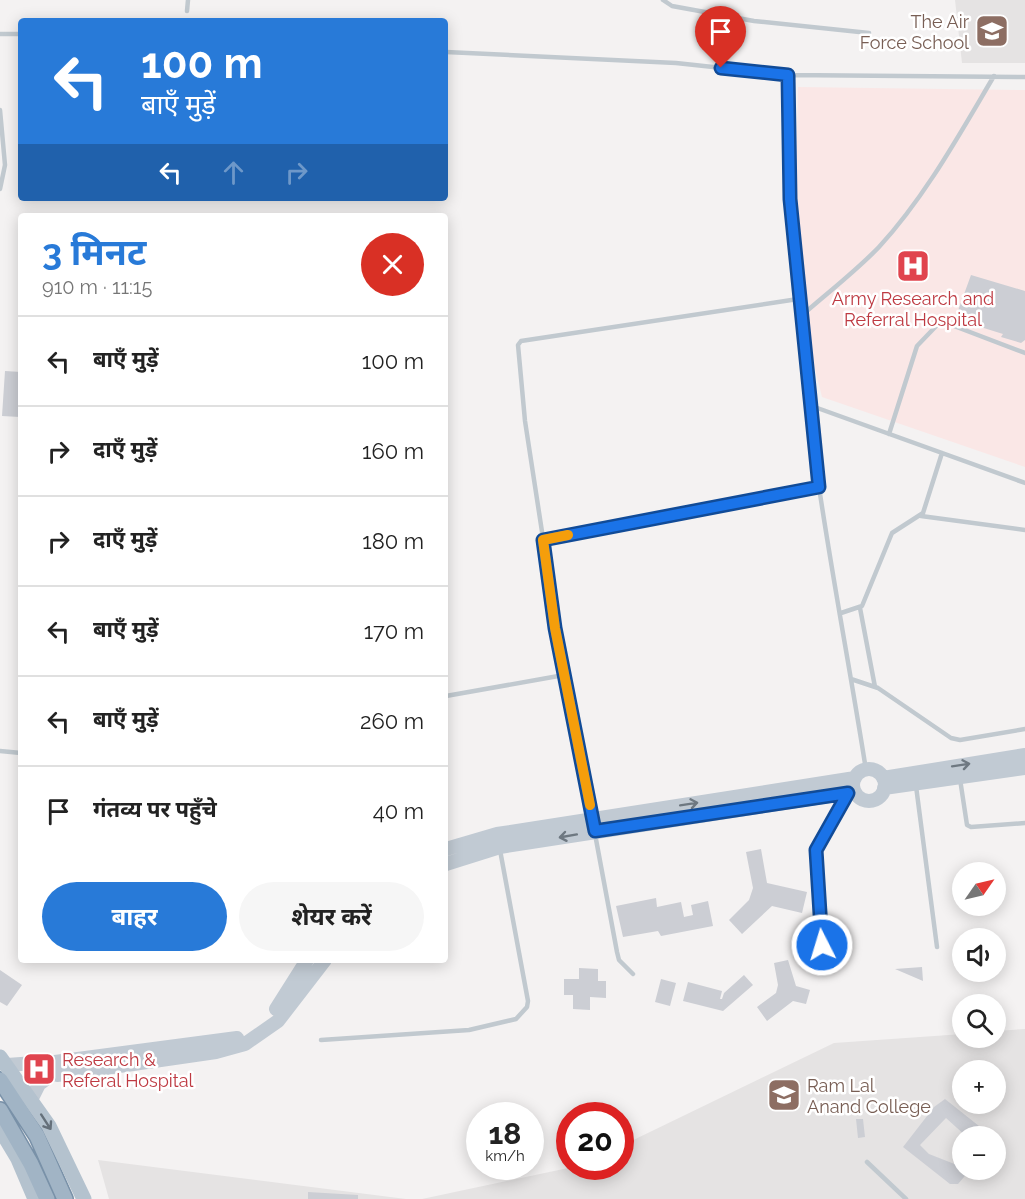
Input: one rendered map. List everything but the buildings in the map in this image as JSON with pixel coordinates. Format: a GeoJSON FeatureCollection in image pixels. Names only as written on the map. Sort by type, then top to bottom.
{"type":"FeatureCollection","features":[{"type":"Feature","properties":{"kind":"highway"},"geometry":{"type":"LineString","coordinates":[[0,1080],[37,1136],[65,1199]]}},
{"type":"Feature","properties":{"kind":"highway"},"geometry":{"type":"LineString","coordinates":[[0,1110],[31,1164],[47,1199]]}},
{"type":"Feature","properties":{"kind":"main road"},"geometry":{"type":"LineString","coordinates":[[884,783],[1025,755]]}},
{"type":"Feature","properties":{"kind":"main road"},"geometry":{"type":"LineString","coordinates":[[884,783],[915,784],[1025,768]]}},
{"type":"Feature","properties":{"kind":"main road"},"geometry":{"type":"LineString","coordinates":[[448,849],[594,825],[876,771],[884,783]]}},
{"type":"Feature","properties":{"kind":"main road"},"geometry":{"type":"LineString","coordinates":[[851,793],[860,774]]}},
{"type":"Feature","properties":{"kind":"main road"},"geometry":{"type":"LineString","coordinates":[[594,825],[851,793],[871,801],[880,796],[884,783]]}},
{"type":"Feature","properties":{"kind":"main road"},"geometry":{"type":"LineString","coordinates":[[448,863],[499,841]]}},
{"type":"Feature","properties":{"kind":"main road"},"geometry":{"type":"LineString","coordinates":[[277,1015],[305,963]]}},
{"type":"Feature","properties":{"kind":"main road"},"geometry":{"type":"LineString","coordinates":[[3,1061],[53,1069],[176,1052],[230,1040],[255,1030],[277,1015],[322,963]]}},
{"type":"Feature","properties":{"kind":"main road"},"geometry":{"type":"LineString","coordinates":[[3,1061],[49,1126],[84,1199]]}},
{"type":"Feature","properties":{"kind":"main road"},"geometry":{"type":"LineString","coordinates":[[31,1100],[39,1084],[53,1069]]}},
{"type":"Feature","properties":{"kind":"main road"},"geometry":{"type":"LineString","coordinates":[[0,1129],[18,1159],[35,1199]]}},
{"type":"Feature","properties":{"kind":"lane"},"geometry":{"type":"LineString","coordinates":[[187,11],[188,0]]}},
{"type":"Feature","properties":{"kind":"lane"},"geometry":{"type":"LineString","coordinates":[[663,0],[672,6],[754,21],[869,33]]}},
{"type":"Feature","properties":{"kind":"lane"},"geometry":{"type":"LineString","coordinates":[[0,34],[18,34]]}},
{"type":"Feature","properties":{"kind":"lane"},"geometry":{"type":"LineString","coordinates":[[448,52],[676,63],[788,75],[1025,77]]}},
{"type":"Feature","properties":{"kind":"lane"},"geometry":{"type":"LineString","coordinates":[[788,75],[790,199],[798,299],[819,487],[851,679],[860,774]]}},
{"type":"Feature","properties":{"kind":"lane"},"geometry":{"type":"LineString","coordinates":[[800,317],[861,264],[891,232],[934,175],[994,76]]}},
{"type":"Feature","properties":{"kind":"lane"},"geometry":{"type":"LineString","coordinates":[[0,110],[5,165],[0,189]]}},
{"type":"Feature","properties":{"kind":"lane"},"geometry":{"type":"LineString","coordinates":[[633,974],[619,960],[617,952],[564,675],[525,422],[518,345],[521,341],[798,299]]}},
{"type":"Feature","properties":{"kind":"lane"},"geometry":{"type":"LineString","coordinates":[[889,434],[917,346],[941,321],[1025,352]]}},
{"type":"Feature","properties":{"kind":"lane"},"geometry":{"type":"LineString","coordinates":[[809,405],[1025,483]]}},
{"type":"Feature","properties":{"kind":"lane"},"geometry":{"type":"LineString","coordinates":[[875,687],[860,608],[892,533],[921,516],[925,510],[942,453]]}},
{"type":"Feature","properties":{"kind":"lane"},"geometry":{"type":"LineString","coordinates":[[543,540],[819,487]]}},
{"type":"Feature","properties":{"kind":"lane"},"geometry":{"type":"LineString","coordinates":[[921,516],[1025,530]]}},
{"type":"Feature","properties":{"kind":"lane"},"geometry":{"type":"LineString","coordinates":[[841,614],[860,608]]}},
{"type":"Feature","properties":{"kind":"lane"},"geometry":{"type":"LineString","coordinates":[[448,696],[564,675]]}},
{"type":"Feature","properties":{"kind":"lane"},"geometry":{"type":"LineString","coordinates":[[851,679],[875,687],[951,738],[960,740],[1025,729]]}},
{"type":"Feature","properties":{"kind":"lane"},"geometry":{"type":"LineString","coordinates":[[0,750],[18,753]]}},
{"type":"Feature","properties":{"kind":"lane"},"geometry":{"type":"LineString","coordinates":[[959,777],[967,825],[1025,823]]}},
{"type":"Feature","properties":{"kind":"lane"},"geometry":{"type":"LineString","coordinates":[[915,784],[937,947]]}},
{"type":"Feature","properties":{"kind":"lane"},"geometry":{"type":"LineString","coordinates":[[823,966],[816,850],[851,793]]}},
{"type":"Feature","properties":{"kind":"lane"},"geometry":{"type":"LineString","coordinates":[[321,1040],[469,1030],[506,1023],[522,1014],[528,1001],[499,841]]}},
{"type":"Feature","properties":{"kind":"lane"},"geometry":{"type":"LineString","coordinates":[[867,1162],[906,1199]]}},
{"type":"Feature","properties":{"kind":"shaded area","name":"The Air Force School"},"geometry":{"type":"Polygon","coordinates":[[[955,0],[1025,0],[1025,63],[962,63],[955,0]]]}},
{"type":"Feature","properties":{"kind":"shaded area","name":"Army Research and Referral Hospital"},"geometry":{"type":"Polygon","coordinates":[[[798,87],[1025,90],[1025,467],[822,397],[806,333],[796,199],[798,87]]]}},
{"type":"Feature","properties":{"kind":"shaded area"},"geometry":{"type":"Polygon","coordinates":[[[1025,1029],[1025,1199],[422,1199],[512,1180],[544,1180],[544,1173],[556,1171],[556,1180],[634,1180],[634,1140],[834,1043],[952,1035],[952,1048],[1006,1048],[1006,1030],[1025,1029]]]}},
{"type":"Feature","properties":{"kind":"shaded area"},"geometry":{"type":"Polygon","coordinates":[[[98,1160],[406,1199],[109,1199],[98,1160]]]}},
{"type":"Feature","properties":{"kind":"slow traffic"},"geometry":{"type":"LineString","coordinates":[[568,535],[543,540],[555,628],[590,805]]}},
{"type":"Feature","properties":{"kind":"place","name":"The Air Force School"},"geometry":{"type":"Point","coordinates":[992,31]}},
{"type":"Feature","properties":{"kind":"place","name":"Army Research and Referral Hospital"},"geometry":{"type":"Point","coordinates":[913,266]}},
{"type":"Feature","properties":{"kind":"place","name":"Research & Referal Hospital"},"geometry":{"type":"Point","coordinates":[39,1069]}},
{"type":"Feature","properties":{"kind":"place","name":"Ram Lal Anand College"},"geometry":{"type":"Point","coordinates":[784,1095]}},
{"type":"Feature","properties":{"kind":"route"},"geometry":{"type":"LineString","coordinates":[[721,68],[788,75],[790,199],[800,317],[819,487],[543,540],[555,628],[595,831],[718,815],[848,793],[816,850],[822,945]]}}]}
